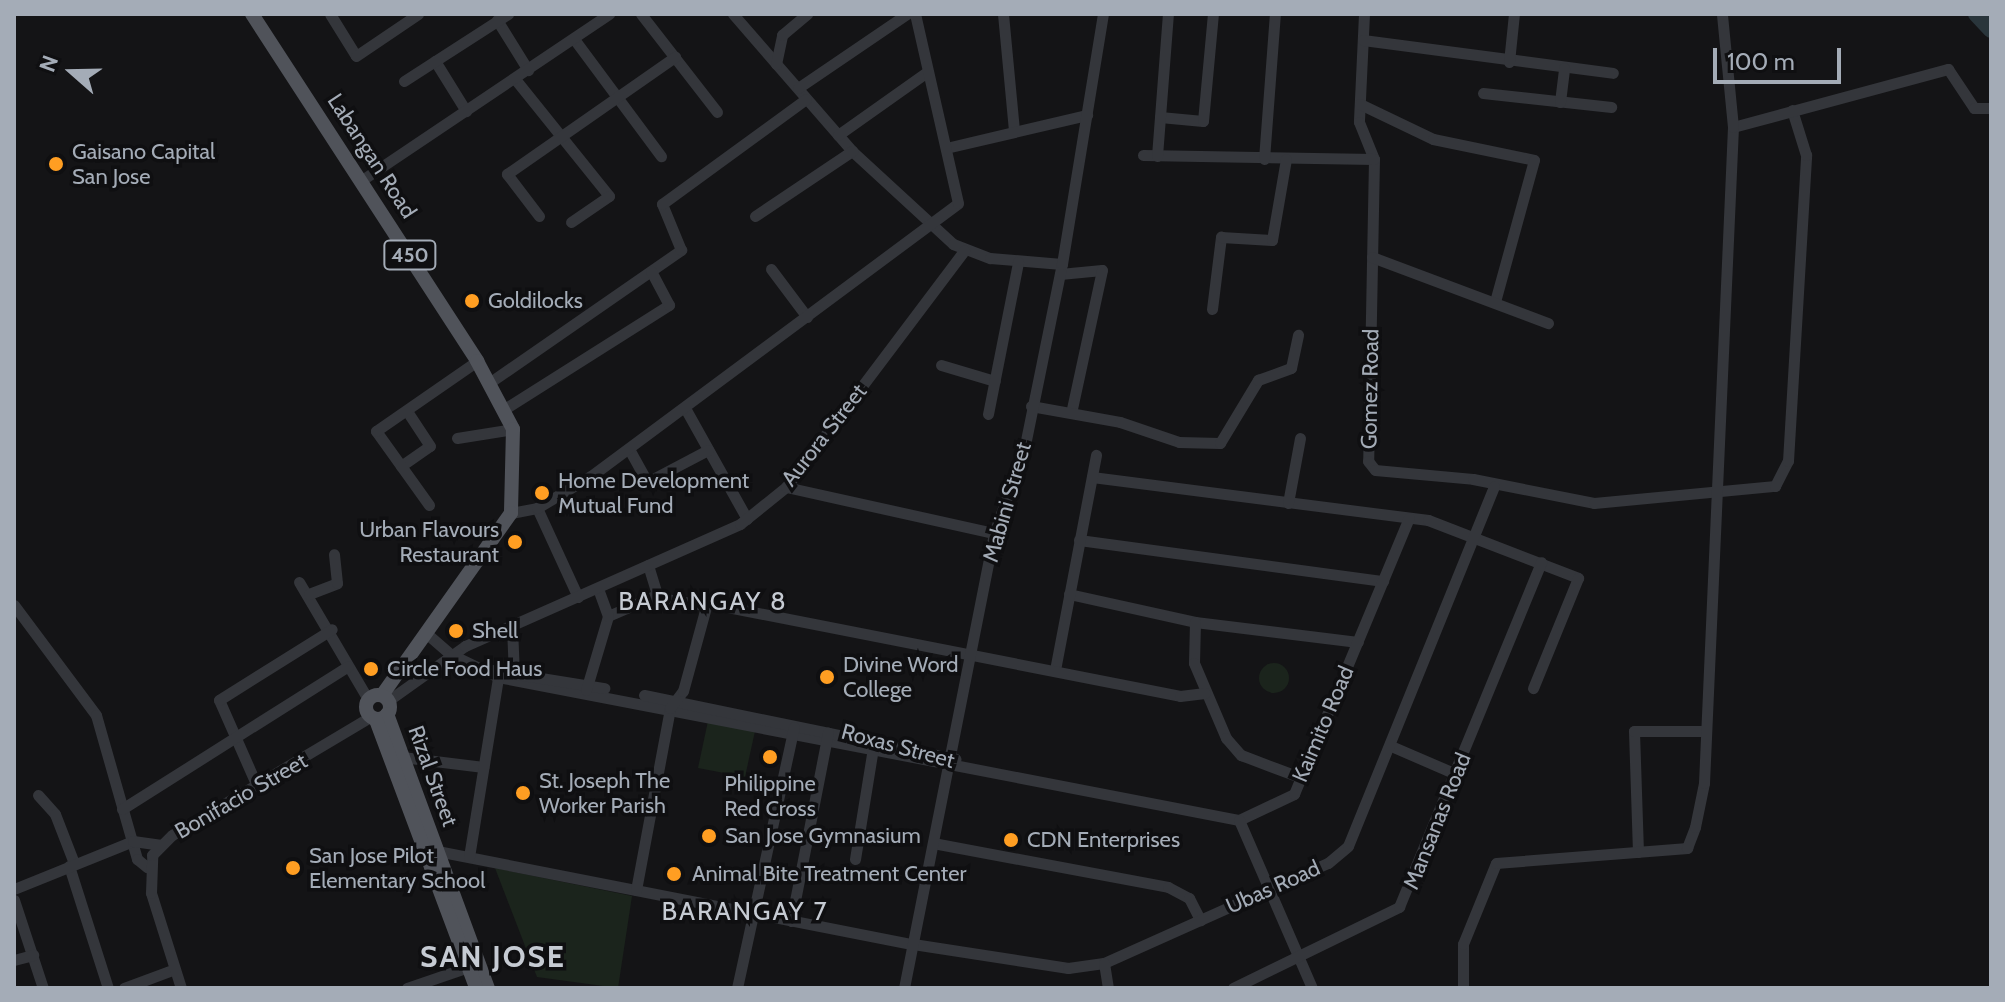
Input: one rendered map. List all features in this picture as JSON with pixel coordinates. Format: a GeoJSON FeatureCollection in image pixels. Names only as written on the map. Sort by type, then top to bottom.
{"type":"FeatureCollection","features":[{"type":"Feature","properties":{"kind":"main road","name":"Labangan Road"},"geometry":{"type":"LineString","coordinates":[[252,14],[362,180],[506,408],[513,429],[511,513]]}},
{"type":"Feature","properties":{"kind":"main road"},"geometry":{"type":"LineString","coordinates":[[379,708],[426,633],[511,513]]}},
{"type":"Feature","properties":{"kind":"main road","name":"Rizal Street"},"geometry":{"type":"LineString","coordinates":[[379,708],[402,757],[430,850]]}},
{"type":"Feature","properties":{"kind":"main road","name":"Rizal Street"},"geometry":{"type":"LineString","coordinates":[[379,708],[473,965],[488,988]]}},
{"type":"Feature","properties":{"kind":"main road","name":"Rizal Street"},"geometry":{"type":"LineString","coordinates":[[473,965],[476,988]]}},
{"type":"Feature","properties":{"kind":"street"},"geometry":{"type":"LineString","coordinates":[[330,14],[356,56],[418,14]]}},
{"type":"Feature","properties":{"kind":"street"},"geometry":{"type":"LineString","coordinates":[[362,180],[609,14]]}},
{"type":"Feature","properties":{"kind":"street"},"geometry":{"type":"LineString","coordinates":[[641,14],[717,112]]}},
{"type":"Feature","properties":{"kind":"street"},"geometry":{"type":"LineString","coordinates":[[733,14],[852,151],[964,251],[1061,269],[1102,270],[1071,413]]}},
{"type":"Feature","properties":{"kind":"street"},"geometry":{"type":"LineString","coordinates":[[776,64],[782,35],[807,14]]}},
{"type":"Feature","properties":{"kind":"street"},"geometry":{"type":"LineString","coordinates":[[798,88],[907,14]]}},
{"type":"Feature","properties":{"kind":"street"},"geometry":{"type":"LineString","coordinates":[[511,513],[537,508],[629,449],[930,223],[958,197],[915,14]]}},
{"type":"Feature","properties":{"kind":"street"},"geometry":{"type":"LineString","coordinates":[[1003,14],[1014,130]]}},
{"type":"Feature","properties":{"kind":"street","name":"Mabini Street"},"geometry":{"type":"LineString","coordinates":[[904,988],[994,533],[1031,406],[1061,269],[1103,14]]}},
{"type":"Feature","properties":{"kind":"street"},"geometry":{"type":"LineString","coordinates":[[1157,156],[1168,14]]}},
{"type":"Feature","properties":{"kind":"street"},"geometry":{"type":"LineString","coordinates":[[1160,117],[1203,121],[1213,14]]}},
{"type":"Feature","properties":{"kind":"street"},"geometry":{"type":"LineString","coordinates":[[1264,159],[1275,14]]}},
{"type":"Feature","properties":{"kind":"street","name":"Gomez Road"},"geometry":{"type":"LineString","coordinates":[[1364,14],[1360,104],[1374,159],[1369,467],[1599,503],[1712,489],[1770,490],[1786,473],[1806,155],[1792,110]]}},
{"type":"Feature","properties":{"kind":"street"},"geometry":{"type":"LineString","coordinates":[[1509,62],[1514,14]]}},
{"type":"Feature","properties":{"kind":"street"},"geometry":{"type":"LineString","coordinates":[[1463,988],[1463,944],[1496,863],[1687,848],[1704,783],[1712,489],[1733,127],[1722,14]]}},
{"type":"Feature","properties":{"kind":"street"},"geometry":{"type":"LineString","coordinates":[[404,81],[503,17],[528,70]]}},
{"type":"Feature","properties":{"kind":"street"},"geometry":{"type":"LineString","coordinates":[[574,39],[661,156]]}},
{"type":"Feature","properties":{"kind":"street"},"geometry":{"type":"LineString","coordinates":[[1363,40],[1509,62],[1613,73]]}},
{"type":"Feature","properties":{"kind":"street"},"geometry":{"type":"LineString","coordinates":[[539,216],[507,174],[675,57]]}},
{"type":"Feature","properties":{"kind":"street"},"geometry":{"type":"LineString","coordinates":[[435,61],[466,111]]}},
{"type":"Feature","properties":{"kind":"street"},"geometry":{"type":"LineString","coordinates":[[1560,102],[1564,68]]}},
{"type":"Feature","properties":{"kind":"street"},"geometry":{"type":"LineString","coordinates":[[1733,127],[1948,69],[1974,108],[1991,108]]}},
{"type":"Feature","properties":{"kind":"street"},"geometry":{"type":"LineString","coordinates":[[838,135],[927,72]]}},
{"type":"Feature","properties":{"kind":"street"},"geometry":{"type":"LineString","coordinates":[[515,79],[609,196],[571,222]]}},
{"type":"Feature","properties":{"kind":"street"},"geometry":{"type":"LineString","coordinates":[[1483,93],[1611,107]]}},
{"type":"Feature","properties":{"kind":"street"},"geometry":{"type":"LineString","coordinates":[[489,383],[651,271],[683,244],[662,204],[806,99]]}},
{"type":"Feature","properties":{"kind":"street"},"geometry":{"type":"LineString","coordinates":[[1360,104],[1433,139],[1534,160],[1495,302]]}},
{"type":"Feature","properties":{"kind":"street"},"geometry":{"type":"LineString","coordinates":[[946,148],[1087,115]]}},
{"type":"Feature","properties":{"kind":"street"},"geometry":{"type":"LineString","coordinates":[[755,216],[852,151]]}},
{"type":"Feature","properties":{"kind":"street"},"geometry":{"type":"LineString","coordinates":[[1143,155],[1374,159]]}},
{"type":"Feature","properties":{"kind":"street"},"geometry":{"type":"LineString","coordinates":[[1212,309],[1221,237],[1272,240],[1286,159]]}},
{"type":"Feature","properties":{"kind":"street","name":"Aurora Street"},"geometry":{"type":"LineString","coordinates":[[379,708],[450,654],[747,519],[786,487],[964,251]]}},
{"type":"Feature","properties":{"kind":"street"},"geometry":{"type":"LineString","coordinates":[[1372,257],[1548,323]]}},
{"type":"Feature","properties":{"kind":"street"},"geometry":{"type":"LineString","coordinates":[[988,414],[1018,262]]}},
{"type":"Feature","properties":{"kind":"street"},"geometry":{"type":"LineString","coordinates":[[771,269],[807,317]]}},
{"type":"Feature","properties":{"kind":"street"},"geometry":{"type":"LineString","coordinates":[[506,408],[669,305],[651,271]]}},
{"type":"Feature","properties":{"kind":"street"},"geometry":{"type":"LineString","coordinates":[[1031,406],[1071,413],[1179,442],[1220,443],[1258,380],[1291,368],[1298,335]]}},
{"type":"Feature","properties":{"kind":"street"},"geometry":{"type":"LineString","coordinates":[[429,505],[376,431],[477,361]]}},
{"type":"Feature","properties":{"kind":"street"},"geometry":{"type":"LineString","coordinates":[[941,365],[995,381]]}},
{"type":"Feature","properties":{"kind":"street"},"geometry":{"type":"LineString","coordinates":[[685,408],[747,519]]}},
{"type":"Feature","properties":{"kind":"street"},"geometry":{"type":"LineString","coordinates":[[401,466],[430,446],[407,411]]}},
{"type":"Feature","properties":{"kind":"street"},"geometry":{"type":"LineString","coordinates":[[457,438],[513,429]]}},
{"type":"Feature","properties":{"kind":"street"},"geometry":{"type":"LineString","coordinates":[[1288,503],[1300,438]]}},
{"type":"Feature","properties":{"kind":"street"},"geometry":{"type":"LineString","coordinates":[[629,449],[647,482],[708,450]]}},
{"type":"Feature","properties":{"kind":"street"},"geometry":{"type":"LineString","coordinates":[[1055,670],[1096,455]]}},
{"type":"Feature","properties":{"kind":"street"},"geometry":{"type":"LineString","coordinates":[[1092,477],[1409,518],[1476,534],[1578,578],[1533,688]]}},
{"type":"Feature","properties":{"kind":"street"},"geometry":{"type":"LineString","coordinates":[[786,487],[994,533]]}},
{"type":"Feature","properties":{"kind":"street","name":"Ubas Road"},"geometry":{"type":"LineString","coordinates":[[430,850],[913,944],[1068,968],[1104,963],[1341,854],[1391,746],[1494,487]]}},
{"type":"Feature","properties":{"kind":"street"},"geometry":{"type":"LineString","coordinates":[[537,508],[578,597]]}},
{"type":"Feature","properties":{"kind":"street","name":"Kaimito Road"},"geometry":{"type":"LineString","coordinates":[[1239,820],[1285,803],[1302,778],[1409,518]]}},
{"type":"Feature","properties":{"kind":"street"},"geometry":{"type":"LineString","coordinates":[[1079,540],[1383,581]]}},
{"type":"Feature","properties":{"kind":"street"},"geometry":{"type":"LineString","coordinates":[[309,594],[337,583],[334,554]]}},
{"type":"Feature","properties":{"kind":"street","name":"Mansanas Road"},"geometry":{"type":"LineString","coordinates":[[1233,988],[1399,907],[1541,562]]}},
{"type":"Feature","properties":{"kind":"street"},"geometry":{"type":"LineString","coordinates":[[648,565],[658,598]]}},
{"type":"Feature","properties":{"kind":"street"},"geometry":{"type":"LineString","coordinates":[[299,582],[332,629],[348,666],[379,708]]}},
{"type":"Feature","properties":{"kind":"street"},"geometry":{"type":"LineString","coordinates":[[586,688],[608,616],[598,588]]}},
{"type":"Feature","properties":{"kind":"street"},"geometry":{"type":"LineString","coordinates":[[1069,594],[1195,622],[1358,642]]}},
{"type":"Feature","properties":{"kind":"street"},"geometry":{"type":"LineString","coordinates":[[608,616],[658,598],[970,654],[1180,696],[1205,693]]}},
{"type":"Feature","properties":{"kind":"street"},"geometry":{"type":"LineString","coordinates":[[14,605],[96,715],[122,809],[133,841],[147,867],[181,988]]}},
{"type":"Feature","properties":{"kind":"street"},"geometry":{"type":"LineString","coordinates":[[636,890],[672,705],[704,605]]}},
{"type":"Feature","properties":{"kind":"street"},"geometry":{"type":"LineString","coordinates":[[1195,622],[1194,663],[1205,693],[1241,755],[1302,778]]}},
{"type":"Feature","properties":{"kind":"street"},"geometry":{"type":"LineString","coordinates":[[512,627],[514,674]]}},
{"type":"Feature","properties":{"kind":"street"},"geometry":{"type":"LineString","coordinates":[[257,786],[219,700],[332,629]]}},
{"type":"Feature","properties":{"kind":"street","name":"Roxas Street"},"geometry":{"type":"LineString","coordinates":[[426,633],[450,654],[476,668],[794,727],[1239,820]]}},
{"type":"Feature","properties":{"kind":"street"},"geometry":{"type":"LineString","coordinates":[[122,809],[348,666]]}},
{"type":"Feature","properties":{"kind":"street"},"geometry":{"type":"LineString","coordinates":[[469,857],[499,672]]}},
{"type":"Feature","properties":{"kind":"street","name":"Bonifacio Street"},"geometry":{"type":"LineString","coordinates":[[147,867],[160,845],[379,708]]}},
{"type":"Feature","properties":{"kind":"street"},"geometry":{"type":"LineString","coordinates":[[737,988],[794,727]]}},
{"type":"Feature","properties":{"kind":"street"},"geometry":{"type":"LineString","coordinates":[[1638,852],[1634,731],[1704,731]]}},
{"type":"Feature","properties":{"kind":"street"},"geometry":{"type":"LineString","coordinates":[[791,921],[828,734]]}},
{"type":"Feature","properties":{"kind":"street"},"geometry":{"type":"LineString","coordinates":[[855,859],[874,744]]}},
{"type":"Feature","properties":{"kind":"street"},"geometry":{"type":"LineString","coordinates":[[1391,746],[1456,774]]}},
{"type":"Feature","properties":{"kind":"street"},"geometry":{"type":"LineString","coordinates":[[402,757],[483,767]]}},
{"type":"Feature","properties":{"kind":"street"},"geometry":{"type":"LineString","coordinates":[[38,795],[55,814],[108,988]]}},
{"type":"Feature","properties":{"kind":"street"},"geometry":{"type":"LineString","coordinates":[[1239,820],[1312,988]]}},
{"type":"Feature","properties":{"kind":"street"},"geometry":{"type":"LineString","coordinates":[[14,889],[133,841],[160,845]]}},
{"type":"Feature","properties":{"kind":"street"},"geometry":{"type":"LineString","coordinates":[[933,843],[1168,887],[1189,898],[1200,920]]}},
{"type":"Feature","properties":{"kind":"street"},"geometry":{"type":"LineString","coordinates":[[14,900],[43,988]]}},
{"type":"Feature","properties":{"kind":"street"},"geometry":{"type":"LineString","coordinates":[[14,960],[33,955]]}},
{"type":"Feature","properties":{"kind":"street"},"geometry":{"type":"LineString","coordinates":[[1104,963],[1108,988]]}},
{"type":"Feature","properties":{"kind":"street"},"geometry":{"type":"LineString","coordinates":[[407,988],[473,965]]}},
{"type":"Feature","properties":{"kind":"street"},"geometry":{"type":"LineString","coordinates":[[124,988],[175,969]]}},
{"type":"Feature","properties":{"kind":"shaded area"},"geometry":{"type":"Polygon","coordinates":[[[1274,663],[1285,667],[1289,678],[1285,689],[1274,693],[1263,689],[1259,678],[1263,667],[1274,663]]]}},
{"type":"Feature","properties":{"kind":"shaded area"},"geometry":{"type":"Polygon","coordinates":[[[708,721],[755,731],[745,777],[698,768],[708,721]]]}},
{"type":"Feature","properties":{"kind":"shaded area"},"geometry":{"type":"Polygon","coordinates":[[[495,868],[632,896],[618,988],[537,977],[495,868]]]}},
{"type":"Feature","properties":{"kind":"waterway"},"geometry":{"type":"LineString","coordinates":[[1976,14],[1991,30]]}},
{"type":"Feature","properties":{"kind":"place","name":"Gaisano Capital San Jose"},"geometry":{"type":"Point","coordinates":[56,164]}},
{"type":"Feature","properties":{"kind":"place","name":"Goldilocks"},"geometry":{"type":"Point","coordinates":[472,301]}},
{"type":"Feature","properties":{"kind":"place","name":"Home Development Mutual Fund"},"geometry":{"type":"Point","coordinates":[542,493]}},
{"type":"Feature","properties":{"kind":"place","name":"Urban Flavours Restaurant"},"geometry":{"type":"Point","coordinates":[515,542]}},
{"type":"Feature","properties":{"kind":"place","name":"Shell"},"geometry":{"type":"Point","coordinates":[456,631]}},
{"type":"Feature","properties":{"kind":"place","name":"Circle Food Haus"},"geometry":{"type":"Point","coordinates":[371,669]}},
{"type":"Feature","properties":{"kind":"place","name":"Divine Word College"},"geometry":{"type":"Point","coordinates":[827,677]}},
{"type":"Feature","properties":{"kind":"place","name":"Philippine Red Cross"},"geometry":{"type":"Point","coordinates":[770,757]}},
{"type":"Feature","properties":{"kind":"place","name":"St. Joseph The Worker Parish"},"geometry":{"type":"Point","coordinates":[523,793]}},
{"type":"Feature","properties":{"kind":"place","name":"San Jose Gymnasium"},"geometry":{"type":"Point","coordinates":[709,836]}},
{"type":"Feature","properties":{"kind":"place","name":"CDN Enterprises"},"geometry":{"type":"Point","coordinates":[1011,840]}},
{"type":"Feature","properties":{"kind":"place","name":"San Jose Pilot Elementary School"},"geometry":{"type":"Point","coordinates":[293,868]}},
{"type":"Feature","properties":{"kind":"place","name":"Animal Bite Treatment Center"},"geometry":{"type":"Point","coordinates":[674,874]}},
{"type":"Feature","properties":{"kind":"district","name":"BARANGAY 8"},"geometry":{"type":"Point","coordinates":[703,602]}},
{"type":"Feature","properties":{"kind":"district","name":"BARANGAY 7"},"geometry":{"type":"Point","coordinates":[745,912]}},
{"type":"Feature","properties":{"kind":"district","name":"SAN JOSE"},"geometry":{"type":"Point","coordinates":[493,957]}}]}
